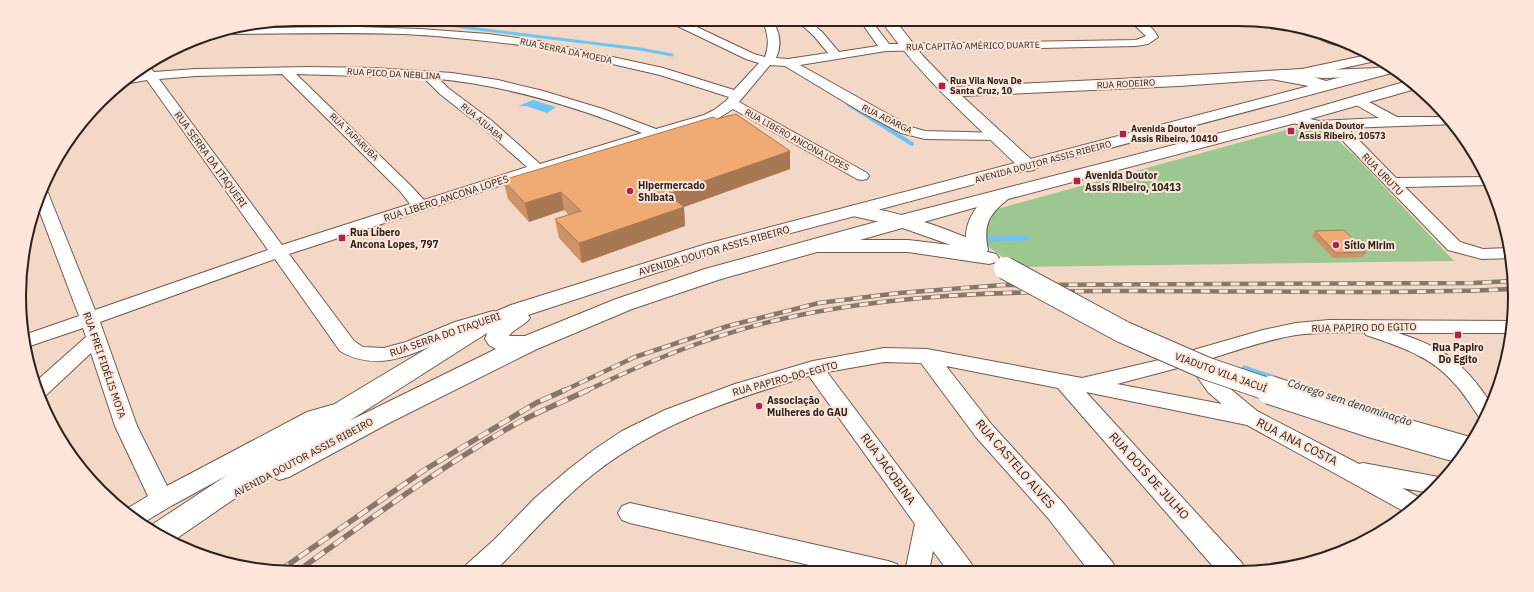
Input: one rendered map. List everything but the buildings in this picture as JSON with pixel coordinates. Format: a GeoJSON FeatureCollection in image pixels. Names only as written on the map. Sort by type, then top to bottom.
{"type":"FeatureCollection","features":[{"type":"Feature","properties":{"kind":"main road"},"geometry":{"type":"LineString","coordinates":[[892,26],[906,47],[950,92],[1028,166],[1049,173],[1079,174]]}},
{"type":"Feature","properties":{"kind":"main road","name":"RUA RODEIRO"},"geometry":{"type":"LineString","coordinates":[[950,92],[1276,76],[1302,73],[1325,74],[1380,66]]}},
{"type":"Feature","properties":{"kind":"main road","name":"AVENIDA DOUTOR ASSIS RIBEIRO"},"geometry":{"type":"LineString","coordinates":[[165,530],[350,407],[464,336],[484,325],[519,310],[713,248],[1327,86],[1380,67]]}},
{"type":"Feature","properties":{"kind":"main road"},"geometry":{"type":"LineString","coordinates":[[1276,76],[1304,79],[1327,86]]}},
{"type":"Feature","properties":{"kind":"main road","name":"AVENIDA DOUTOR ASSIS RIBEIRO"},"geometry":{"type":"LineString","coordinates":[[165,530],[380,416],[530,343],[624,304],[713,274],[817,246],[903,220],[1293,118],[1407,86]]}},
{"type":"Feature","properties":{"kind":"main road"},"geometry":{"type":"LineString","coordinates":[[991,258],[976,240],[978,220],[983,210],[1001,195]]}},
{"type":"Feature","properties":{"kind":"main road","name":"AVENIDA DOUTOR ASSIS RIBEIRO"},"geometry":{"type":"LineString","coordinates":[[855,211],[903,220],[940,233],[991,258]]}},
{"type":"Feature","properties":{"kind":"main road","name":"AVENIDA DOUTOR ASSIS RIBEIRO"},"geometry":{"type":"LineString","coordinates":[[817,246],[908,246],[991,258]]}},
{"type":"Feature","properties":{"kind":"main road","name":"VIADUTO VILA JACUÍ"},"geometry":{"type":"LineString","coordinates":[[991,258],[1056,297],[1123,332],[1208,369],[1370,423],[1460,449]]}},
{"type":"Feature","properties":{"kind":"main road"},"geometry":{"type":"LineString","coordinates":[[530,343],[515,345],[504,343],[497,338],[497,334],[502,328],[512,322],[575,292]]}},
{"type":"Feature","properties":{"kind":"street","name":"RUA CAPITÃO AMÉRICO DUARTE"},"geometry":{"type":"LineString","coordinates":[[686,26],[750,56],[768,61],[788,63],[810,61],[886,48],[1136,43],[1149,40],[1152,37],[1141,26]]}},
{"type":"Feature","properties":{"kind":"street"},"geometry":{"type":"LineString","coordinates":[[768,61],[771,57],[774,46],[771,26]]}},
{"type":"Feature","properties":{"kind":"street"},"geometry":{"type":"LineString","coordinates":[[808,26],[818,34],[836,56]]}},
{"type":"Feature","properties":{"kind":"street"},"geometry":{"type":"LineString","coordinates":[[869,26],[886,48]]}},
{"type":"Feature","properties":{"kind":"street","name":"RUA SERRA DA MOEDA"},"geometry":{"type":"LineString","coordinates":[[246,31],[408,27],[538,44],[663,72],[734,99]]}},
{"type":"Feature","properties":{"kind":"street","name":"RUA LIBERO ANCONA LOPES"},"geometry":{"type":"LineString","coordinates":[[29,340],[278,252],[537,169],[709,118],[719,113],[734,99],[768,61]]}},
{"type":"Feature","properties":{"kind":"street","name":"RUA ADARGA"},"geometry":{"type":"LineString","coordinates":[[788,63],[862,107],[906,130],[925,135],[997,136]]}},
{"type":"Feature","properties":{"kind":"street","name":"RUA PICO DA NEBLINA"},"geometry":{"type":"LineString","coordinates":[[147,71],[286,71],[428,74],[497,84],[566,102],[604,114],[656,134]]}},
{"type":"Feature","properties":{"kind":"street","name":"RUA SERRA DA ITAQUERI"},"geometry":{"type":"LineString","coordinates":[[147,71],[278,252]]}},
{"type":"Feature","properties":{"kind":"street","name":"RUA TAPARUBA"},"geometry":{"type":"LineString","coordinates":[[286,71],[405,188],[420,206]]}},
{"type":"Feature","properties":{"kind":"street","name":"RUA AIUABA"},"geometry":{"type":"LineString","coordinates":[[428,74],[444,92],[465,96],[487,124],[537,169]]}},
{"type":"Feature","properties":{"kind":"street"},"geometry":{"type":"LineString","coordinates":[[465,96],[497,84]]}},
{"type":"Feature","properties":{"kind":"street","name":"RUA LIBERO ANCONA LOPES"},"geometry":{"type":"LineString","coordinates":[[734,99],[862,176]]}},
{"type":"Feature","properties":{"kind":"street"},"geometry":{"type":"LineString","coordinates":[[1358,100],[1394,120]]}},
{"type":"Feature","properties":{"kind":"street"},"geometry":{"type":"LineString","coordinates":[[1293,118],[1319,125],[1394,120],[1443,121]]}},
{"type":"Feature","properties":{"kind":"street","name":"RUA URUTU"},"geometry":{"type":"LineString","coordinates":[[1337,124],[1349,139],[1454,246],[1482,254],[1505,253]]}},
{"type":"Feature","properties":{"kind":"street"},"geometry":{"type":"LineString","coordinates":[[1393,183],[1482,181]]}},
{"type":"Feature","properties":{"kind":"street","name":"RUA FREI FIDÉLIS MOTA"},"geometry":{"type":"LineString","coordinates":[[41,206],[89,318],[126,426],[154,486],[163,499]]}},
{"type":"Feature","properties":{"kind":"street","name":"RUA SERRA DO ITAQUERI"},"geometry":{"type":"LineString","coordinates":[[278,252],[353,352],[374,355],[400,351],[479,320],[519,310]]}},
{"type":"Feature","properties":{"kind":"street"},"geometry":{"type":"LineString","coordinates":[[1355,325],[1415,346],[1442,360],[1461,377],[1483,408]]}},
{"type":"Feature","properties":{"kind":"street","name":"RUA PAPIRO DO EGITO"},"geometry":{"type":"LineString","coordinates":[[1195,356],[1263,336],[1296,329],[1355,325],[1506,327]]}},
{"type":"Feature","properties":{"kind":"street"},"geometry":{"type":"LineString","coordinates":[[42,387],[96,338]]}},
{"type":"Feature","properties":{"kind":"street","name":"RUA PAPIRO-DO-EGITO"},"geometry":{"type":"LineString","coordinates":[[483,566],[543,505],[577,475],[603,455],[630,438],[672,416],[734,391],[813,368],[884,355],[927,356],[1073,383],[1156,368],[1195,356]]}},
{"type":"Feature","properties":{"kind":"street","name":"RUA CASTELO ALVES"},"geometry":{"type":"LineString","coordinates":[[927,356],[984,431],[1056,511],[1100,566]]}},
{"type":"Feature","properties":{"kind":"street","name":"RUA ANA COSTA"},"geometry":{"type":"LineString","coordinates":[[1195,356],[1215,387],[1250,417],[1410,504]]}},
{"type":"Feature","properties":{"kind":"street","name":"RUA JACOBINA"},"geometry":{"type":"LineString","coordinates":[[813,368],[849,415],[958,566]]}},
{"type":"Feature","properties":{"kind":"street"},"geometry":{"type":"LineString","coordinates":[[1073,383],[1250,417]]}},
{"type":"Feature","properties":{"kind":"street","name":"RUA DOIS DE JULHO"},"geometry":{"type":"LineString","coordinates":[[1073,383],[1230,566]]}},
{"type":"Feature","properties":{"kind":"street"},"geometry":{"type":"LineString","coordinates":[[138,514],[314,418],[350,407]]}},
{"type":"Feature","properties":{"kind":"street"},"geometry":{"type":"LineString","coordinates":[[1352,471],[1432,484]]}},
{"type":"Feature","properties":{"kind":"street"},"geometry":{"type":"LineString","coordinates":[[630,513],[862,566]]}},
{"type":"Feature","properties":{"kind":"street"},"geometry":{"type":"LineString","coordinates":[[917,566],[927,523]]}},
{"type":"Feature","properties":{"kind":"green space"},"geometry":{"type":"Polygon","coordinates":[[[296,26],[390,26],[380,28],[261,28],[296,26]]]}},
{"type":"Feature","properties":{"kind":"green space","name":"Sítio Mirim"},"geometry":{"type":"Polygon","coordinates":[[[1297,127],[1317,127],[1331,134],[1356,157],[1454,261],[1016,267],[990,248],[976,230],[997,209],[1297,127]]]}},
{"type":"Feature","properties":{"kind":"water"},"geometry":{"type":"Polygon","coordinates":[[[533,100],[556,107],[547,113],[526,106],[518,106],[533,100]]]}},
{"type":"Feature","properties":{"kind":"waterway"},"geometry":{"type":"LineString","coordinates":[[456,26],[640,49],[672,55]]}},
{"type":"Feature","properties":{"kind":"waterway"},"geometry":{"type":"LineString","coordinates":[[848,104],[912,144]]}},
{"type":"Feature","properties":{"kind":"waterway","name":"Córrego sem denominação"},"geometry":{"type":"LineString","coordinates":[[989,239],[1027,238]]}},
{"type":"Feature","properties":{"kind":"waterway","name":"Córrego sem denominação"},"geometry":{"type":"LineString","coordinates":[[1244,368],[1275,378]]}},
{"type":"Feature","properties":{"kind":"railway"},"geometry":{"type":"LineString","coordinates":[[563,391],[635,357],[728,326],[819,303],[899,293],[1003,285],[1473,283],[1507,281]]}},
{"type":"Feature","properties":{"kind":"railway"},"geometry":{"type":"LineString","coordinates":[[586,391],[659,358],[735,331],[786,318],[864,304],[943,296],[1023,292],[1411,292],[1508,289]]}},
{"type":"Feature","properties":{"kind":"railway"},"geometry":{"type":"LineString","coordinates":[[287,565],[426,469],[536,403],[565,390]]}},
{"type":"Feature","properties":{"kind":"railway"},"geometry":{"type":"LineString","coordinates":[[305,566],[456,460],[530,416],[588,390]]}},
{"type":"Feature","properties":{"kind":"place","name":"Rua Vila Nova De Santa Cruz, 10"},"geometry":{"type":"Point","coordinates":[942,86]}},
{"type":"Feature","properties":{"kind":"place","name":"Avenida Doutor Assis Ribeiro, 10573"},"geometry":{"type":"Point","coordinates":[1291,131]}},
{"type":"Feature","properties":{"kind":"place","name":"Avenida Doutor Assis Ribeiro, 10410"},"geometry":{"type":"Point","coordinates":[1123,134]}},
{"type":"Feature","properties":{"kind":"place","name":"Avenida Doutor Assis Ribeiro, 10413"},"geometry":{"type":"Point","coordinates":[1077,181]}},
{"type":"Feature","properties":{"kind":"place","name":"Hipermercado Shibata"},"geometry":{"type":"Point","coordinates":[630,191]}},
{"type":"Feature","properties":{"kind":"place","name":"Rua Líbero Ancona Lopes, 797"},"geometry":{"type":"Point","coordinates":[342,238]}},
{"type":"Feature","properties":{"kind":"place","name":"Sítio Mirim"},"geometry":{"type":"Point","coordinates":[1336,245]}},
{"type":"Feature","properties":{"kind":"place","name":"Rua Papiro Do Egito"},"geometry":{"type":"Point","coordinates":[1458,335]}},
{"type":"Feature","properties":{"kind":"place","name":"Associação Mulheres do GAU"},"geometry":{"type":"Point","coordinates":[759,406]}}]}
